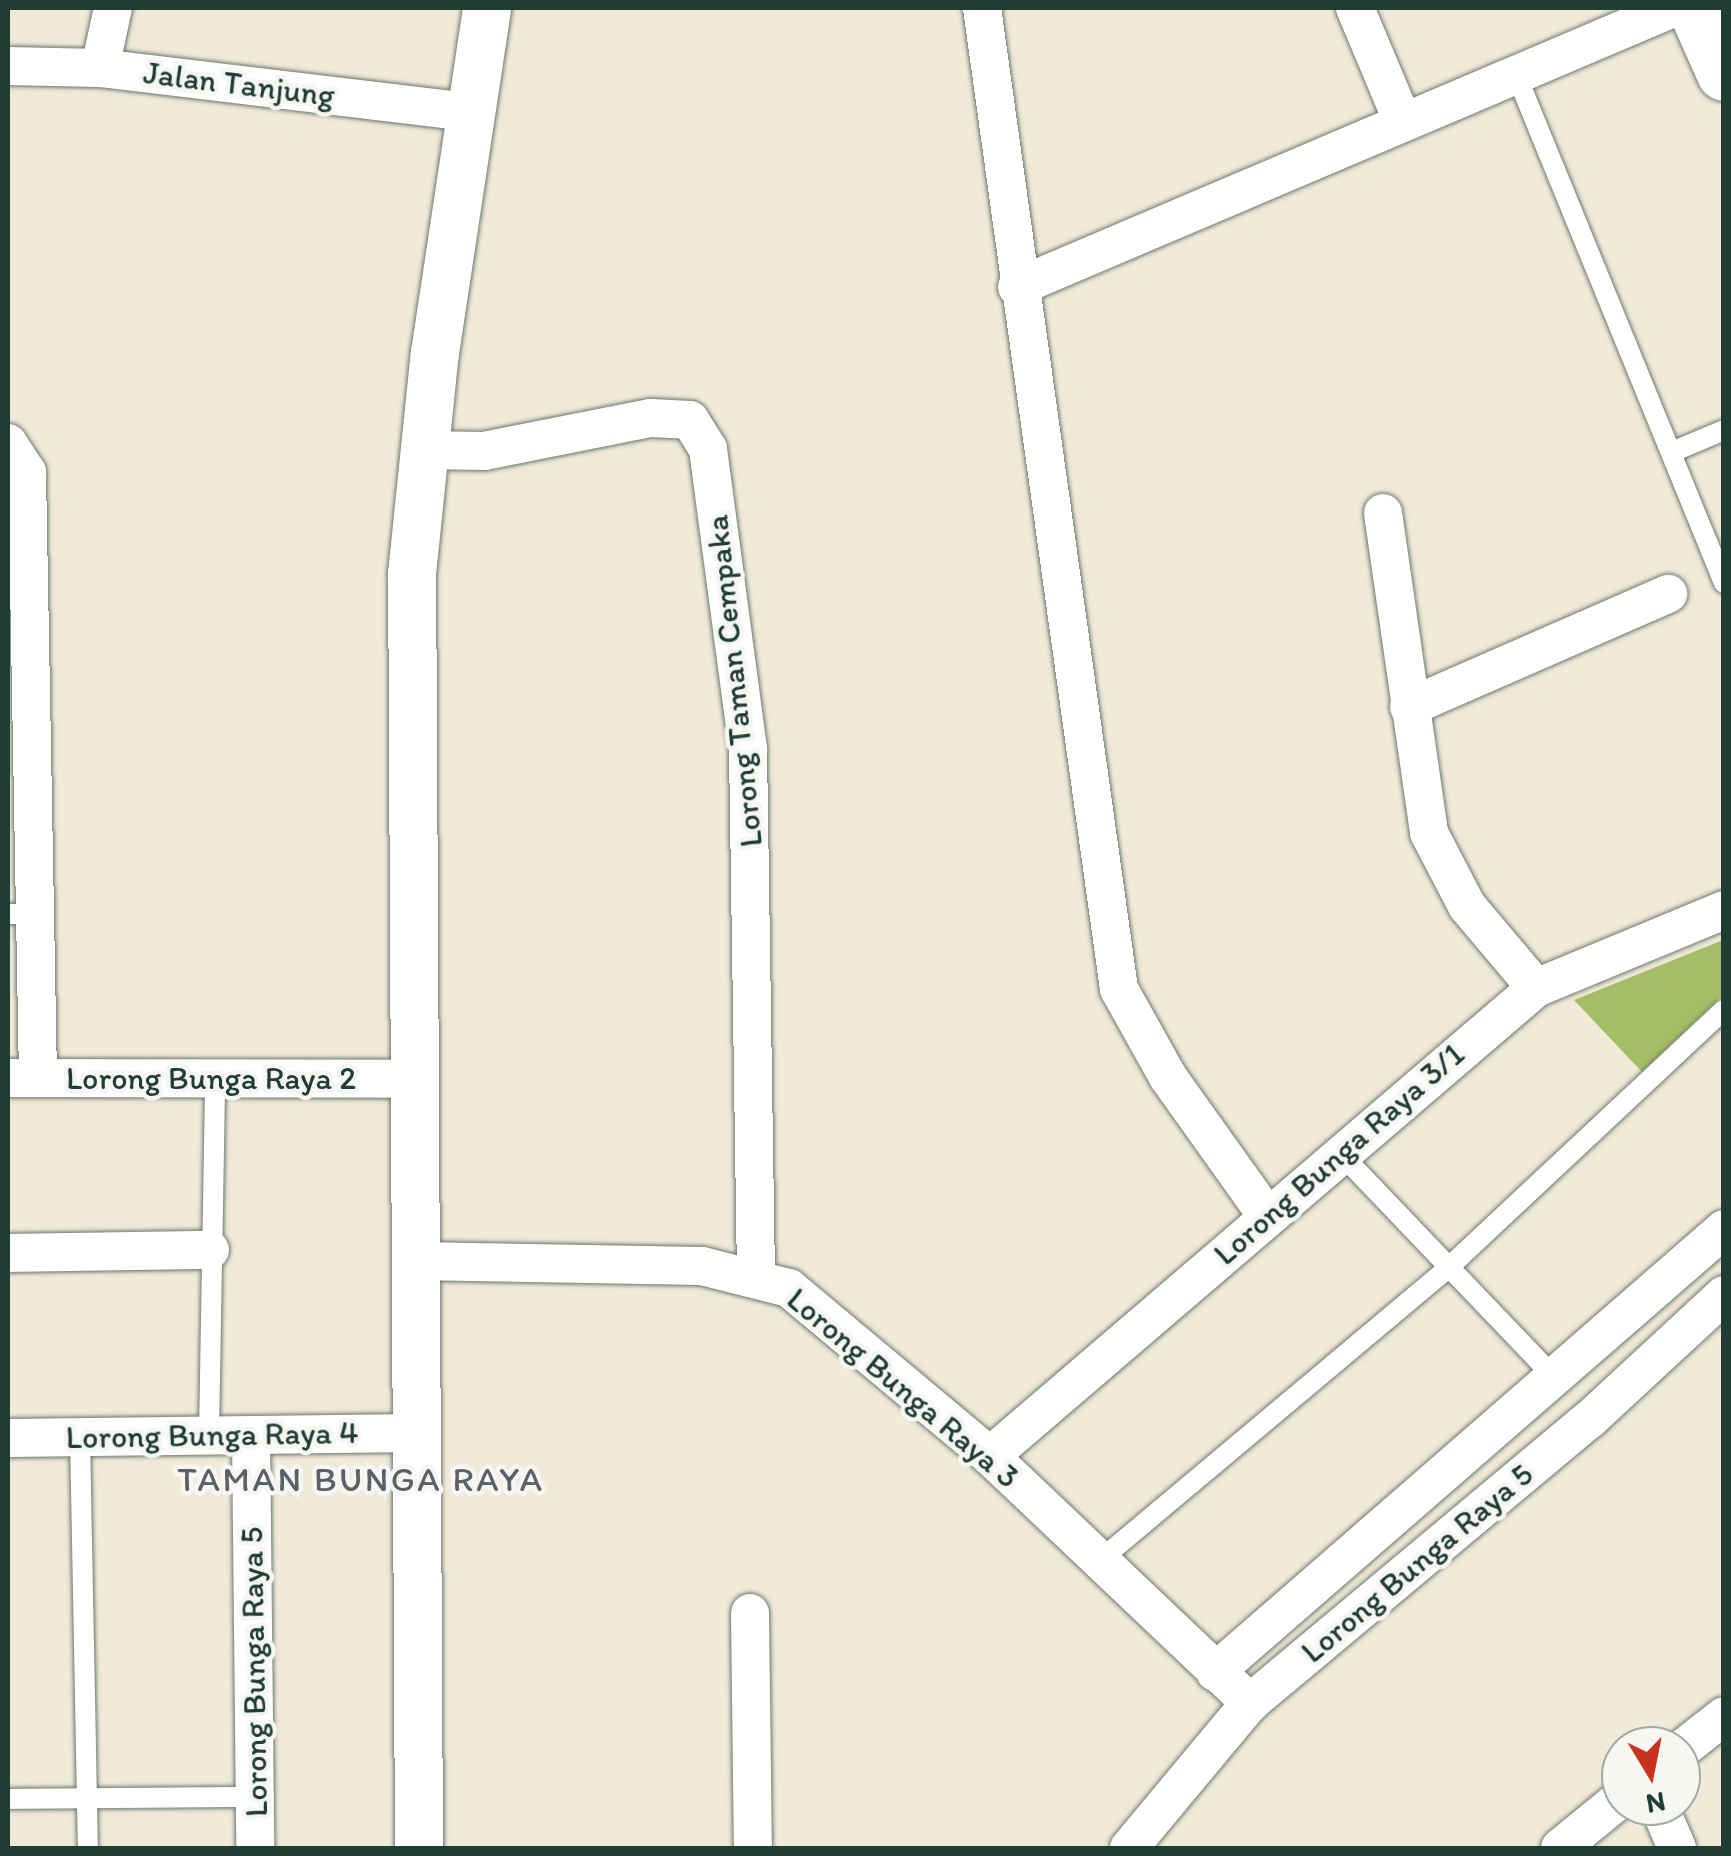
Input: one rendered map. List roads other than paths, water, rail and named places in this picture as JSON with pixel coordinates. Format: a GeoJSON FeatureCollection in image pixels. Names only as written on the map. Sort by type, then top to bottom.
{"type":"FeatureCollection","features":[{"type":"Feature","properties":{"kind":"main road"},"geometry":{"type":"LineString","coordinates":[[1695,8],[1724,73]]}},
{"type":"Feature","properties":{"kind":"street"},"geometry":{"type":"LineString","coordinates":[[100,68],[113,8]]}},
{"type":"Feature","properties":{"kind":"street"},"geometry":{"type":"LineString","coordinates":[[419,1848],[409,652],[424,450],[487,8]]}},
{"type":"Feature","properties":{"kind":"street"},"geometry":{"type":"LineString","coordinates":[[982,8],[1017,288],[1119,989],[1168,1077],[1267,1216]]}},
{"type":"Feature","properties":{"kind":"street"},"geometry":{"type":"LineString","coordinates":[[1355,8],[1403,122]]}},
{"type":"Feature","properties":{"kind":"street"},"geometry":{"type":"LineString","coordinates":[[1017,288],[1674,8]]}},
{"type":"Feature","properties":{"kind":"street","name":"Jalan Tanjung"},"geometry":{"type":"LineString","coordinates":[[8,66],[100,68],[470,112]]}},
{"type":"Feature","properties":{"kind":"street","name":"Lorong Taman Cempaka"},"geometry":{"type":"LineString","coordinates":[[424,450],[484,451],[651,418],[690,420],[708,449],[748,750],[756,1275]]}},
{"type":"Feature","properties":{"kind":"street"},"geometry":{"type":"LineString","coordinates":[[8,443],[27,472],[20,751],[23,1078]]}},
{"type":"Feature","properties":{"kind":"street"},"geometry":{"type":"LineString","coordinates":[[1383,514],[1429,833],[1446,873],[1536,988]]}},
{"type":"Feature","properties":{"kind":"street"},"geometry":{"type":"LineString","coordinates":[[1409,707],[1668,594]]}},
{"type":"Feature","properties":{"kind":"street","name":"Lorong Bunga Raya 3/1"},"geometry":{"type":"LineString","coordinates":[[990,1456],[1339,1152],[1536,988],[1724,910]]}},
{"type":"Feature","properties":{"kind":"street","name":"Lorong Bunga Raya 2"},"geometry":{"type":"LineString","coordinates":[[23,1078],[414,1079]]}},
{"type":"Feature","properties":{"kind":"street","name":"Lorong Bunga Raya 5"},"geometry":{"type":"LineString","coordinates":[[1215,1672],[1557,1380],[1724,1229]]}},
{"type":"Feature","properties":{"kind":"street"},"geometry":{"type":"LineString","coordinates":[[8,1252],[210,1250]]}},
{"type":"Feature","properties":{"kind":"street","name":"Lorong Bunga Raya 3"},"geometry":{"type":"LineString","coordinates":[[415,1262],[702,1266],[756,1275],[813,1304],[990,1456],[1250,1703]]}},
{"type":"Feature","properties":{"kind":"street","name":"Lorong Bunga Raya 5"},"geometry":{"type":"LineString","coordinates":[[1129,1848],[1250,1703],[1588,1420],[1724,1296]]}},
{"type":"Feature","properties":{"kind":"street","name":"Lorong Bunga Raya 4"},"geometry":{"type":"LineString","coordinates":[[8,1438],[417,1433]]}},
{"type":"Feature","properties":{"kind":"street","name":"Lorong Bunga Raya 5"},"geometry":{"type":"LineString","coordinates":[[251,1434],[256,1848]]}},
{"type":"Feature","properties":{"kind":"street"},"geometry":{"type":"LineString","coordinates":[[750,1613],[753,1848]]}},
{"type":"Feature","properties":{"kind":"street"},"geometry":{"type":"LineString","coordinates":[[1701,1734],[1724,1716]]}},
{"type":"Feature","properties":{"kind":"street"},"geometry":{"type":"LineString","coordinates":[[1560,1848],[1601,1814]]}},
{"type":"Feature","properties":{"kind":"lane"},"geometry":{"type":"LineString","coordinates":[[1516,74],[1724,583]]}},
{"type":"Feature","properties":{"kind":"lane"},"geometry":{"type":"LineString","coordinates":[[1672,452],[1724,430]]}},
{"type":"Feature","properties":{"kind":"lane"},"geometry":{"type":"LineString","coordinates":[[1099,1560],[1449,1267],[1724,1010]]}},
{"type":"Feature","properties":{"kind":"lane"},"geometry":{"type":"LineString","coordinates":[[209,1434],[215,1078]]}},
{"type":"Feature","properties":{"kind":"lane"},"geometry":{"type":"LineString","coordinates":[[1339,1152],[1557,1380]]}},
{"type":"Feature","properties":{"kind":"lane"},"geometry":{"type":"LineString","coordinates":[[80,1438],[88,1848]]}},
{"type":"Feature","properties":{"kind":"lane"},"geometry":{"type":"LineString","coordinates":[[8,1799],[255,1797]]}},
{"type":"Feature","properties":{"kind":"district","name":"TAMAN BUNGA RAYA"},"geometry":{"type":"Point","coordinates":[361,1479]}}]}
